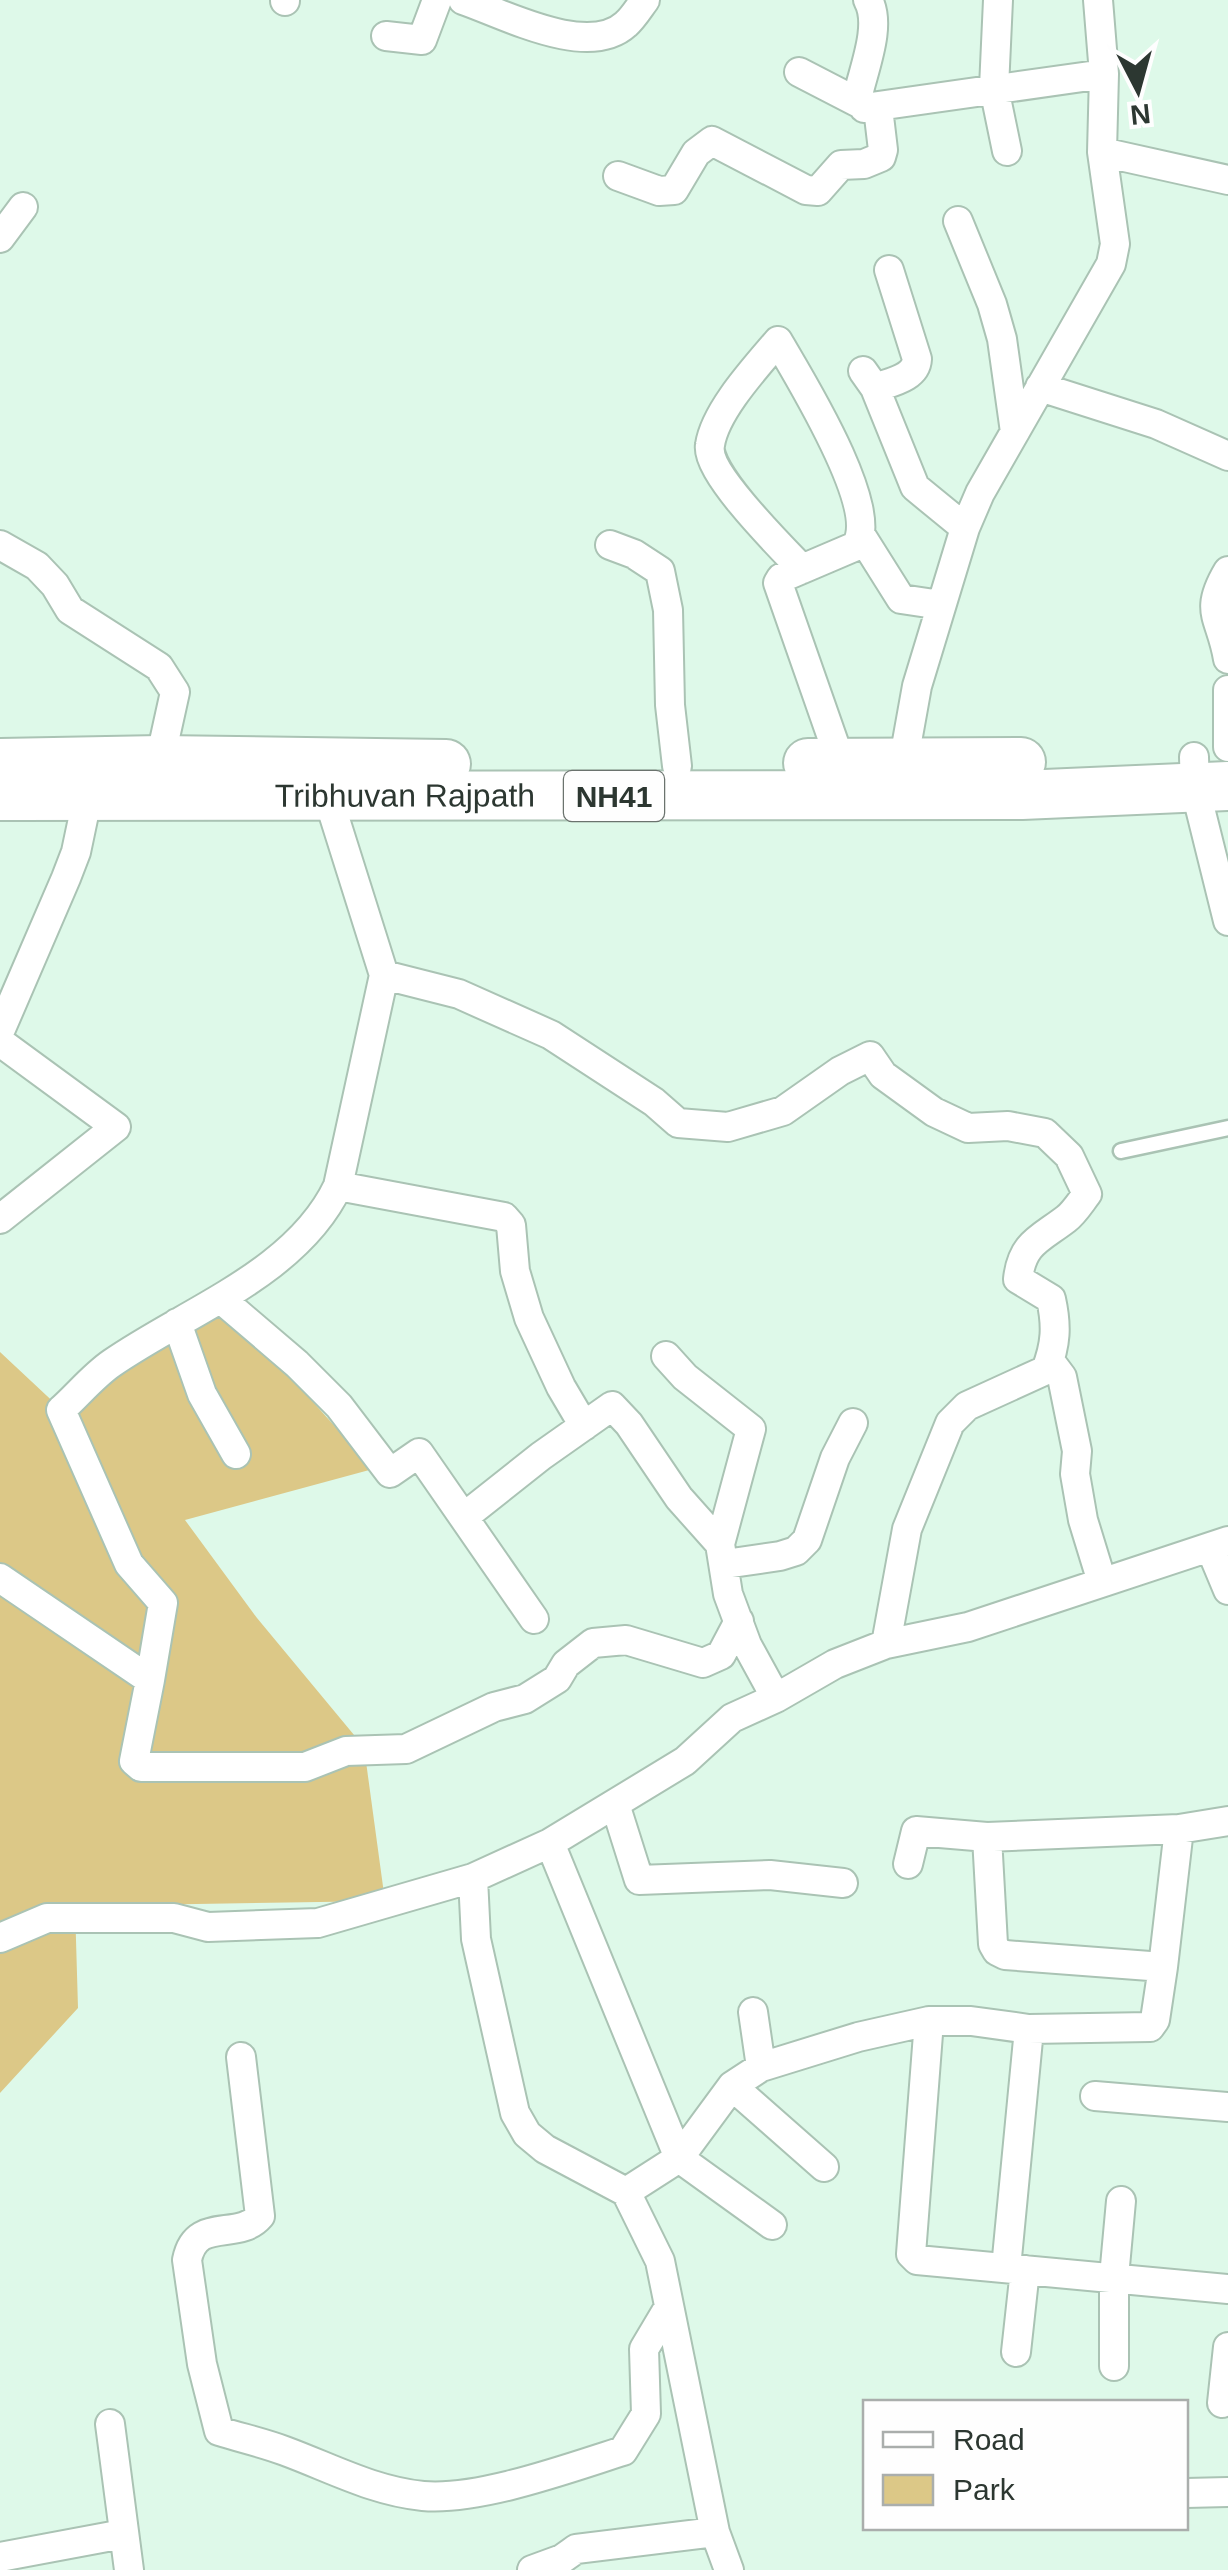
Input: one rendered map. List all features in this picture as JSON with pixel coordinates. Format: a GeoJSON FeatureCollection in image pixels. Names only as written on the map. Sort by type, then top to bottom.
{"type":"FeatureCollection","features":[{"type":"Feature","properties":{"kind":"highway","name":"Tribhuvan Rajpath"},"geometry":{"type":"LineString","coordinates":[[8,789],[160,760],[328,780],[902,778]]}},
{"type":"Feature","properties":{"kind":"highway","name":"Tribhuvan Rajpath"},"geometry":{"type":"LineString","coordinates":[[8,789],[88,795],[328,780],[841,763],[902,778],[1022,795],[1214,767]]}},
{"type":"Feature","properties":{"kind":"street"},"geometry":{"type":"LineString","coordinates":[[386,36],[422,40],[437,0]]}},
{"type":"Feature","properties":{"kind":"street"},"geometry":{"type":"LineString","coordinates":[[464,0],[571,38],[607,34],[624,26],[646,0]]}},
{"type":"Feature","properties":{"kind":"street"},"geometry":{"type":"LineString","coordinates":[[618,176],[659,191],[674,190],[696,153],[712,141],[806,190],[818,191],[841,165],[864,164],[881,157],[868,106],[858,95],[872,32],[874,10],[868,0]]}},
{"type":"Feature","properties":{"kind":"street"},"geometry":{"type":"LineString","coordinates":[[998,0],[994,88],[1007,150]]}},
{"type":"Feature","properties":{"kind":"street"},"geometry":{"type":"LineString","coordinates":[[902,778],[917,686],[965,528],[980,494],[1111,264],[1114,244],[1102,152],[1104,74],[1098,0]]}},
{"type":"Feature","properties":{"kind":"street"},"geometry":{"type":"LineString","coordinates":[[798,72],[868,106],[1104,74]]}},
{"type":"Feature","properties":{"kind":"street"},"geometry":{"type":"LineString","coordinates":[[1102,152],[1228,180]]}},
{"type":"Feature","properties":{"kind":"street"},"geometry":{"type":"LineString","coordinates":[[0,238],[23,206]]}},
{"type":"Feature","properties":{"kind":"street"},"geometry":{"type":"LineString","coordinates":[[958,221],[1002,339],[1015,432]]}},
{"type":"Feature","properties":{"kind":"street"},"geometry":{"type":"LineString","coordinates":[[888,270],[917,367],[912,372],[869,380],[915,487],[965,528]]}},
{"type":"Feature","properties":{"kind":"street"},"geometry":{"type":"LineString","coordinates":[[802,569],[749,512],[711,459],[709,448],[716,427],[744,383],[778,340],[821,418],[862,517],[862,536],[856,546],[781,578],[778,583],[841,763]]}},
{"type":"Feature","properties":{"kind":"street"},"geometry":{"type":"LineString","coordinates":[[1040,388],[1156,424],[1228,456]]}},
{"type":"Feature","properties":{"kind":"street"},"geometry":{"type":"LineString","coordinates":[[862,536],[901,600],[942,605]]}},
{"type":"Feature","properties":{"kind":"street"},"geometry":{"type":"LineString","coordinates":[[0,545],[37,566],[70,610],[159,668],[176,692],[160,760]]}},
{"type":"Feature","properties":{"kind":"street"},"geometry":{"type":"LineString","coordinates":[[610,545],[634,554],[660,571],[668,610],[670,704],[677,766]]}},
{"type":"Feature","properties":{"kind":"street"},"geometry":{"type":"LineString","coordinates":[[1228,571],[1214,594],[1228,659]]}},
{"type":"Feature","properties":{"kind":"street"},"geometry":{"type":"LineString","coordinates":[[1228,690],[1214,767],[1228,921]]}},
{"type":"Feature","properties":{"kind":"street"},"geometry":{"type":"LineString","coordinates":[[328,780],[384,974],[338,1186],[326,1211],[292,1244],[221,1300],[109,1365],[62,1410],[129,1564],[162,1603],[134,1760],[141,1766],[305,1767],[346,1752],[406,1749],[494,1707],[524,1699],[557,1680],[566,1664],[592,1643],[626,1640],[703,1662],[722,1655],[738,1621]]}},
{"type":"Feature","properties":{"kind":"street"},"geometry":{"type":"LineString","coordinates":[[0,1031],[76,852],[88,795]]}},
{"type":"Feature","properties":{"kind":"street"},"geometry":{"type":"LineString","coordinates":[[384,974],[459,994],[551,1035],[638,1090],[678,1124],[728,1127],[783,1111],[840,1071],[870,1056],[883,1075],[934,1112],[968,1128],[1008,1126],[1045,1133],[1069,1156],[1087,1194],[1069,1218],[1035,1238],[1020,1266],[1018,1280],[1051,1299],[1056,1342],[1050,1362],[1046,1370],[968,1406],[950,1423],[907,1530],[886,1644]]}},
{"type":"Feature","properties":{"kind":"street"},"geometry":{"type":"LineString","coordinates":[[0,1042],[116,1127],[0,1218]]}},
{"type":"Feature","properties":{"kind":"street"},"geometry":{"type":"LineString","coordinates":[[338,1186],[504,1217],[511,1225],[516,1271],[528,1318],[584,1426]]}},
{"type":"Feature","properties":{"kind":"street"},"geometry":{"type":"LineString","coordinates":[[221,1300],[298,1364],[339,1406],[390,1472],[418,1453],[534,1619]]}},
{"type":"Feature","properties":{"kind":"street"},"geometry":{"type":"LineString","coordinates":[[177,1323],[202,1394],[236,1454]]}},
{"type":"Feature","properties":{"kind":"street"},"geometry":{"type":"LineString","coordinates":[[666,1356],[684,1378],[751,1429],[723,1554],[728,1594],[776,1698]]}},
{"type":"Feature","properties":{"kind":"street"},"geometry":{"type":"LineString","coordinates":[[1050,1362],[1062,1377],[1077,1452],[1075,1474],[1102,1582]]}},
{"type":"Feature","properties":{"kind":"street"},"geometry":{"type":"LineString","coordinates":[[464,1517],[612,1406],[723,1554]]}},
{"type":"Feature","properties":{"kind":"street"},"geometry":{"type":"LineString","coordinates":[[723,1554],[796,1551],[807,1540],[835,1458],[853,1423]]}},
{"type":"Feature","properties":{"kind":"street"},"geometry":{"type":"LineString","coordinates":[[0,1938],[47,1918],[174,1918],[208,1927],[318,1922],[473,1878],[550,1843],[686,1761],[732,1718],[835,1664],[886,1644],[968,1627],[1219,1544],[1228,1590]]}},
{"type":"Feature","properties":{"kind":"street"},"geometry":{"type":"LineString","coordinates":[[0,1578],[150,1680]]}},
{"type":"Feature","properties":{"kind":"street"},"geometry":{"type":"LineString","coordinates":[[616,1804],[639,1880],[770,1876],[843,1882]]}},
{"type":"Feature","properties":{"kind":"street"},"geometry":{"type":"LineString","coordinates":[[908,1864],[916,1830],[986,1837],[1180,1829],[1228,1820]]}},
{"type":"Feature","properties":{"kind":"street"},"geometry":{"type":"LineString","coordinates":[[626,2192],[679,2158],[732,2086],[761,2067],[929,2020],[1029,2029],[1150,2027],[1156,2020],[1180,1829]]}},
{"type":"Feature","properties":{"kind":"street"},"geometry":{"type":"LineString","coordinates":[[986,1837],[993,1944],[997,1951],[1005,1955],[1163,1967]]}},
{"type":"Feature","properties":{"kind":"street"},"geometry":{"type":"LineString","coordinates":[[550,1843],[679,2158],[772,2225]]}},
{"type":"Feature","properties":{"kind":"street"},"geometry":{"type":"LineString","coordinates":[[473,1878],[476,1939],[515,2113],[527,2134],[544,2149],[626,2192],[660,2261],[716,2532],[729,2570]]}},
{"type":"Feature","properties":{"kind":"street"},"geometry":{"type":"LineString","coordinates":[[753,2012],[761,2067]]}},
{"type":"Feature","properties":{"kind":"street"},"geometry":{"type":"LineString","coordinates":[[929,2020],[911,2254],[918,2260],[1228,2289]]}},
{"type":"Feature","properties":{"kind":"street"},"geometry":{"type":"LineString","coordinates":[[1016,2352],[1015,2269],[1029,2029]]}},
{"type":"Feature","properties":{"kind":"street"},"geometry":{"type":"LineString","coordinates":[[241,2058],[260,2216],[252,2224],[200,2235],[190,2244],[186,2260],[202,2364],[220,2431],[286,2451],[332,2473],[425,2496],[476,2491],[555,2472],[623,2451],[646,2414],[644,2348],[669,2307]]}},
{"type":"Feature","properties":{"kind":"street"},"geometry":{"type":"LineString","coordinates":[[732,2086],[824,2167]]}},
{"type":"Feature","properties":{"kind":"street"},"geometry":{"type":"LineString","coordinates":[[1094,2096],[1228,2107]]}},
{"type":"Feature","properties":{"kind":"street"},"geometry":{"type":"LineString","coordinates":[[1114,2366],[1114,2276],[1121,2201]]}},
{"type":"Feature","properties":{"kind":"street"},"geometry":{"type":"LineString","coordinates":[[1222,2404],[1228,2347]]}},
{"type":"Feature","properties":{"kind":"street"},"geometry":{"type":"LineString","coordinates":[[110,2424],[129,2570]]}},
{"type":"Feature","properties":{"kind":"street"},"geometry":{"type":"LineString","coordinates":[[1188,2493],[1228,2492]]}},
{"type":"Feature","properties":{"kind":"street"},"geometry":{"type":"LineString","coordinates":[[532,2570],[576,2549],[716,2532]]}},
{"type":"Feature","properties":{"kind":"street"},"geometry":{"type":"LineString","coordinates":[[0,2557],[123,2534]]}},
{"type":"Feature","properties":{"kind":"lane"},"geometry":{"type":"LineString","coordinates":[[1121,1151],[1228,1128]]}},
{"type":"Feature","properties":{"kind":"green space"},"geometry":{"type":"Polygon","coordinates":[[[221,1299],[373,1469],[185,1520],[257,1618],[364,1747],[385,1901],[75,1906],[78,2008],[0,2093],[0,1352],[62,1410],[221,1299]]]}}]}
